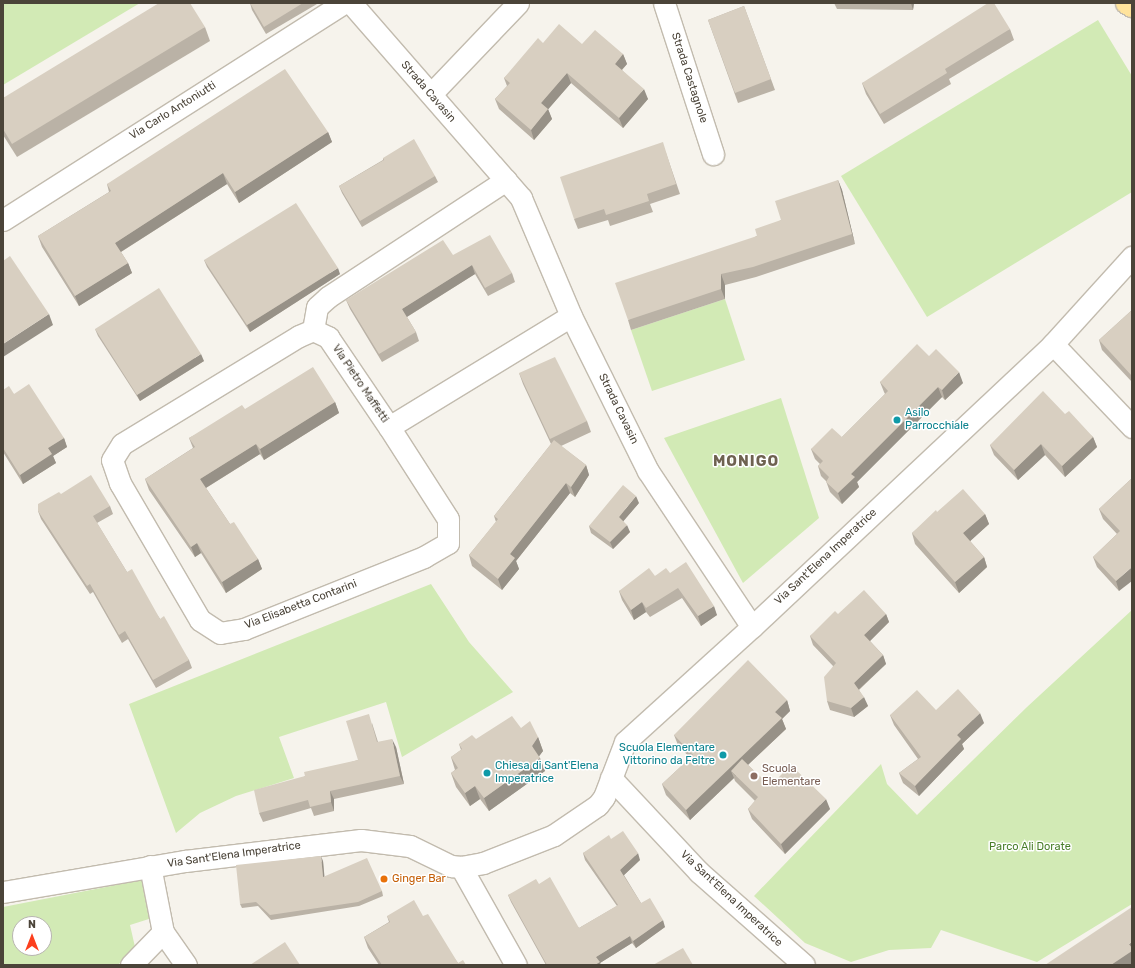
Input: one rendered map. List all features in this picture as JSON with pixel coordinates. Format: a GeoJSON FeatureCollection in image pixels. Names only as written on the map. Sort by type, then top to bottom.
{"type":"FeatureCollection","features":[{"type":"Feature","properties":{"kind":"main road"},"geometry":{"type":"LineString","coordinates":[[1127,3],[1132,6]]}},
{"type":"Feature","properties":{"kind":"street","name":"Via Carlo Antoniutti"},"geometry":{"type":"LineString","coordinates":[[3,220],[344,3]]}},
{"type":"Feature","properties":{"kind":"street","name":"Strada Cavasin"},"geometry":{"type":"LineString","coordinates":[[351,3],[522,198],[571,316],[648,471],[752,627]]}},
{"type":"Feature","properties":{"kind":"street"},"geometry":{"type":"LineString","coordinates":[[431,94],[518,3]]}},
{"type":"Feature","properties":{"kind":"street","name":"Strada Castagnole"},"geometry":{"type":"LineString","coordinates":[[664,3],[713,154]]}},
{"type":"Feature","properties":{"kind":"street"},"geometry":{"type":"LineString","coordinates":[[313,330],[317,307],[328,298],[506,180]]}},
{"type":"Feature","properties":{"kind":"street","name":"Via Sant'Elena Imperatrice"},"geometry":{"type":"LineString","coordinates":[[3,892],[150,866],[294,846],[361,840],[410,846],[451,866],[461,867],[482,863],[554,835],[598,805],[604,797],[625,742],[752,627],[1053,344],[1132,257]]}},
{"type":"Feature","properties":{"kind":"street","name":"Via Pietro Maffetti"},"geometry":{"type":"LineString","coordinates":[[313,330],[328,337],[389,427],[571,316]]}},
{"type":"Feature","properties":{"kind":"street","name":"Via Elisabetta Contarini"},"geometry":{"type":"LineString","coordinates":[[313,330],[299,336],[122,444],[112,460],[120,482],[200,620],[220,633],[244,629],[424,557],[448,544],[448,519],[389,427]]}},
{"type":"Feature","properties":{"kind":"street"},"geometry":{"type":"LineString","coordinates":[[1053,344],[1132,427]]}},
{"type":"Feature","properties":{"kind":"street","name":"Via Sant'Elena Imperatrice"},"geometry":{"type":"LineString","coordinates":[[612,778],[699,872],[804,965]]}},
{"type":"Feature","properties":{"kind":"street"},"geometry":{"type":"LineString","coordinates":[[150,866],[163,932],[186,965]]}},
{"type":"Feature","properties":{"kind":"street"},"geometry":{"type":"LineString","coordinates":[[461,867],[516,965]]}},
{"type":"Feature","properties":{"kind":"street"},"geometry":{"type":"LineString","coordinates":[[131,965],[163,932]]}},
{"type":"Feature","properties":{"kind":"green space"},"geometry":{"type":"Polygon","coordinates":[[[3,3],[140,3],[3,85],[3,3]]]}},
{"type":"Feature","properties":{"kind":"green space"},"geometry":{"type":"Polygon","coordinates":[[[1098,20],[1132,76],[1132,192],[927,317],[841,176],[1098,20]]]}},
{"type":"Feature","properties":{"kind":"green space"},"geometry":{"type":"Polygon","coordinates":[[[725,299],[745,360],[652,391],[631,330],[725,299]]]}},
{"type":"Feature","properties":{"kind":"green space"},"geometry":{"type":"Polygon","coordinates":[[[781,398],[819,518],[743,583],[664,438],[781,398]]]}},
{"type":"Feature","properties":{"kind":"green space"},"geometry":{"type":"Polygon","coordinates":[[[431,584],[469,642],[513,692],[402,757],[386,702],[279,737],[294,778],[236,796],[200,813],[176,833],[129,704],[431,584]]]}},
{"type":"Feature","properties":{"kind":"green space","name":"Parco Ali Dorate"},"geometry":{"type":"Polygon","coordinates":[[[1132,610],[1132,904],[1037,962],[941,930],[931,948],[889,950],[851,962],[805,943],[754,896],[881,764],[887,784],[917,815],[1027,707],[1132,610]]]}},
{"type":"Feature","properties":{"kind":"green space"},"geometry":{"type":"Polygon","coordinates":[[[142,880],[152,918],[130,925],[135,947],[118,965],[3,965],[3,907],[142,880]]]}},
{"type":"Feature","properties":{"kind":"building"},"geometry":{"type":"Polygon","coordinates":[[[159,3],[190,3],[205,27],[12,144],[3,129],[3,98],[159,3]]]}},
{"type":"Feature","properties":{"kind":"building"},"geometry":{"type":"Polygon","coordinates":[[[250,3],[303,3],[264,27],[250,3]]]}},
{"type":"Feature","properties":{"kind":"building"},"geometry":{"type":"Polygon","coordinates":[[[988,3],[994,3],[1010,29],[945,69],[947,73],[880,114],[862,83],[988,3]]]}},
{"type":"Feature","properties":{"kind":"building"},"geometry":{"type":"Polygon","coordinates":[[[744,6],[771,79],[735,93],[708,20],[744,6]]]}},
{"type":"Feature","properties":{"kind":"building"},"geometry":{"type":"Polygon","coordinates":[[[559,24],[582,44],[595,30],[623,54],[615,64],[644,89],[619,118],[567,73],[541,103],[548,109],[531,130],[495,99],[510,83],[504,78],[538,38],[543,43],[559,24]]]}},
{"type":"Feature","properties":{"kind":"building"},"geometry":{"type":"Polygon","coordinates":[[[285,69],[328,132],[235,192],[223,173],[115,243],[128,263],[75,296],[38,236],[111,191],[107,184],[285,69]]]}},
{"type":"Feature","properties":{"kind":"building"},"geometry":{"type":"Polygon","coordinates":[[[414,139],[435,176],[360,221],[339,186],[384,160],[383,158],[414,139]]]}},
{"type":"Feature","properties":{"kind":"building"},"geometry":{"type":"Polygon","coordinates":[[[663,142],[676,184],[647,194],[649,201],[606,215],[604,209],[574,219],[560,177],[663,142]]]}},
{"type":"Feature","properties":{"kind":"building"},"geometry":{"type":"Polygon","coordinates":[[[838,180],[852,234],[753,267],[721,274],[721,289],[628,320],[615,283],[757,236],[755,229],[781,220],[775,201],[838,180]]]}},
{"type":"Feature","properties":{"kind":"building"},"geometry":{"type":"Polygon","coordinates":[[[296,203],[338,268],[247,325],[204,260],[296,203]]]}},
{"type":"Feature","properties":{"kind":"building"},"geometry":{"type":"Polygon","coordinates":[[[490,235],[512,273],[485,288],[472,265],[402,309],[416,332],[379,354],[346,300],[443,240],[453,255],[490,235]]]}},
{"type":"Feature","properties":{"kind":"building"},"geometry":{"type":"Polygon","coordinates":[[[10,256],[49,314],[3,344],[3,261],[10,256]]]}},
{"type":"Feature","properties":{"kind":"building"},"geometry":{"type":"Polygon","coordinates":[[[159,288],[201,354],[137,395],[95,329],[159,288]]]}},
{"type":"Feature","properties":{"kind":"building"},"geometry":{"type":"Polygon","coordinates":[[[1132,310],[1132,376],[1099,340],[1132,310]]]}},
{"type":"Feature","properties":{"kind":"building","name":"Asilo Parrocchiale"},"geometry":{"type":"Polygon","coordinates":[[[917,344],[929,356],[936,349],[959,372],[942,390],[938,387],[851,474],[855,477],[838,493],[826,482],[829,477],[818,466],[823,461],[811,449],[832,428],[842,437],[888,391],[880,382],[917,344]]]}},
{"type":"Feature","properties":{"kind":"building"},"geometry":{"type":"Polygon","coordinates":[[[555,357],[587,421],[550,439],[519,373],[555,357]]]}},
{"type":"Feature","properties":{"kind":"building"},"geometry":{"type":"Polygon","coordinates":[[[313,367],[335,402],[260,449],[256,444],[200,479],[230,524],[234,522],[258,559],[222,582],[197,543],[191,547],[145,479],[195,447],[189,438],[242,405],[245,409],[313,367]]]}},
{"type":"Feature","properties":{"kind":"building"},"geometry":{"type":"Polygon","coordinates":[[[29,384],[64,438],[48,448],[52,454],[20,475],[3,448],[3,390],[9,386],[14,394],[29,384]]]}},
{"type":"Feature","properties":{"kind":"building"},"geometry":{"type":"Polygon","coordinates":[[[1043,391],[1065,414],[1069,411],[1093,437],[1062,466],[1041,444],[1014,470],[990,445],[1043,391]]]}},
{"type":"Feature","properties":{"kind":"building"},"geometry":{"type":"Polygon","coordinates":[[[554,440],[586,465],[571,487],[566,483],[510,554],[515,558],[498,579],[469,555],[498,519],[494,516],[554,440]]]}},
{"type":"Feature","properties":{"kind":"building"},"geometry":{"type":"Polygon","coordinates":[[[91,475],[110,506],[93,516],[127,572],[132,569],[160,619],[164,616],[189,660],[153,680],[125,631],[119,635],[90,584],[87,586],[38,511],[38,504],[59,492],[61,494],[91,475]]]}},
{"type":"Feature","properties":{"kind":"building"},"geometry":{"type":"Polygon","coordinates":[[[1131,479],[1132,567],[1116,581],[1093,557],[1120,531],[1099,509],[1131,479]]]}},
{"type":"Feature","properties":{"kind":"building"},"geometry":{"type":"Polygon","coordinates":[[[623,485],[636,496],[619,517],[627,525],[610,542],[589,526],[623,485]]]}},
{"type":"Feature","properties":{"kind":"building"},"geometry":{"type":"Polygon","coordinates":[[[963,489],[985,514],[963,533],[984,557],[955,582],[912,533],[936,510],[937,512],[963,489]]]}},
{"type":"Feature","properties":{"kind":"building"},"geometry":{"type":"Polygon","coordinates":[[[686,562],[714,606],[698,616],[678,588],[646,608],[642,602],[631,610],[619,591],[649,568],[655,576],[666,568],[670,573],[686,562]]]}},
{"type":"Feature","properties":{"kind":"building"},"geometry":{"type":"Polygon","coordinates":[[[864,590],[886,614],[864,635],[883,655],[854,683],[864,697],[851,708],[827,701],[824,677],[836,663],[810,636],[835,611],[838,614],[864,590]]]}},
{"type":"Feature","properties":{"kind":"building"},"geometry":{"type":"Polygon","coordinates":[[[748,660],[787,700],[775,712],[782,718],[686,810],[662,784],[693,755],[674,735],[748,660]]]}},
{"type":"Feature","properties":{"kind":"building"},"geometry":{"type":"Polygon","coordinates":[[[958,689],[980,713],[957,735],[961,739],[915,786],[899,773],[921,757],[890,715],[917,690],[936,710],[958,689]]]}},
{"type":"Feature","properties":{"kind":"building"},"geometry":{"type":"Polygon","coordinates":[[[369,714],[377,742],[392,739],[400,776],[330,791],[331,802],[310,807],[308,800],[259,813],[254,790],[305,776],[304,772],[358,760],[346,721],[369,714]]]}},
{"type":"Feature","properties":{"kind":"building","name":"Chiesa di Sant'Elena Imperatrice"},"geometry":{"type":"Polygon","coordinates":[[[512,716],[521,728],[530,721],[538,737],[532,746],[540,758],[484,798],[475,786],[465,793],[451,773],[458,768],[451,757],[462,749],[459,744],[472,735],[476,739],[512,716]]]}},
{"type":"Feature","properties":{"kind":"building"},"geometry":{"type":"Polygon","coordinates":[[[742,759],[770,786],[791,765],[826,799],[781,844],[748,809],[758,797],[731,771],[742,759]]]}},
{"type":"Feature","properties":{"kind":"building"},"geometry":{"type":"Polygon","coordinates":[[[623,831],[638,853],[620,870],[641,903],[650,898],[663,920],[633,941],[630,936],[596,957],[600,962],[595,965],[547,965],[508,895],[536,879],[539,884],[550,877],[579,928],[618,905],[583,853],[609,835],[611,839],[623,831]]]}},
{"type":"Feature","properties":{"kind":"building"},"geometry":{"type":"Polygon","coordinates":[[[321,856],[323,877],[367,858],[382,891],[358,902],[270,915],[256,902],[240,904],[236,865],[321,856]]]}},
{"type":"Feature","properties":{"kind":"building"},"geometry":{"type":"Polygon","coordinates":[[[414,900],[423,916],[428,914],[458,963],[463,960],[466,965],[382,965],[364,937],[390,922],[387,916],[414,900]]]}},
{"type":"Feature","properties":{"kind":"building"},"geometry":{"type":"Polygon","coordinates":[[[1132,907],[1132,942],[1129,944],[1132,951],[1111,965],[1045,965],[1132,907]]]}},
{"type":"Feature","properties":{"kind":"building"},"geometry":{"type":"Polygon","coordinates":[[[285,942],[300,965],[250,965],[285,942]]]}},
{"type":"Feature","properties":{"kind":"building"},"geometry":{"type":"Polygon","coordinates":[[[683,948],[693,965],[653,965],[683,948]]]}},
{"type":"Feature","properties":{"kind":"place","name":"Asilo Parrocchiale"},"geometry":{"type":"Point","coordinates":[897,420]}},
{"type":"Feature","properties":{"kind":"place","name":"Scuola Elementare Vittorino da Feltre"},"geometry":{"type":"Point","coordinates":[723,755]}},
{"type":"Feature","properties":{"kind":"place","name":"Chiesa di Sant'Elena Imperatrice"},"geometry":{"type":"Point","coordinates":[487,773]}},
{"type":"Feature","properties":{"kind":"place","name":"Scuola Elementare"},"geometry":{"type":"Point","coordinates":[754,776]}},
{"type":"Feature","properties":{"kind":"place","name":"Ginger Bar"},"geometry":{"type":"Point","coordinates":[384,879]}},
{"type":"Feature","properties":{"kind":"district","name":"MONIGO"},"geometry":{"type":"Point","coordinates":[746,462]}}]}
